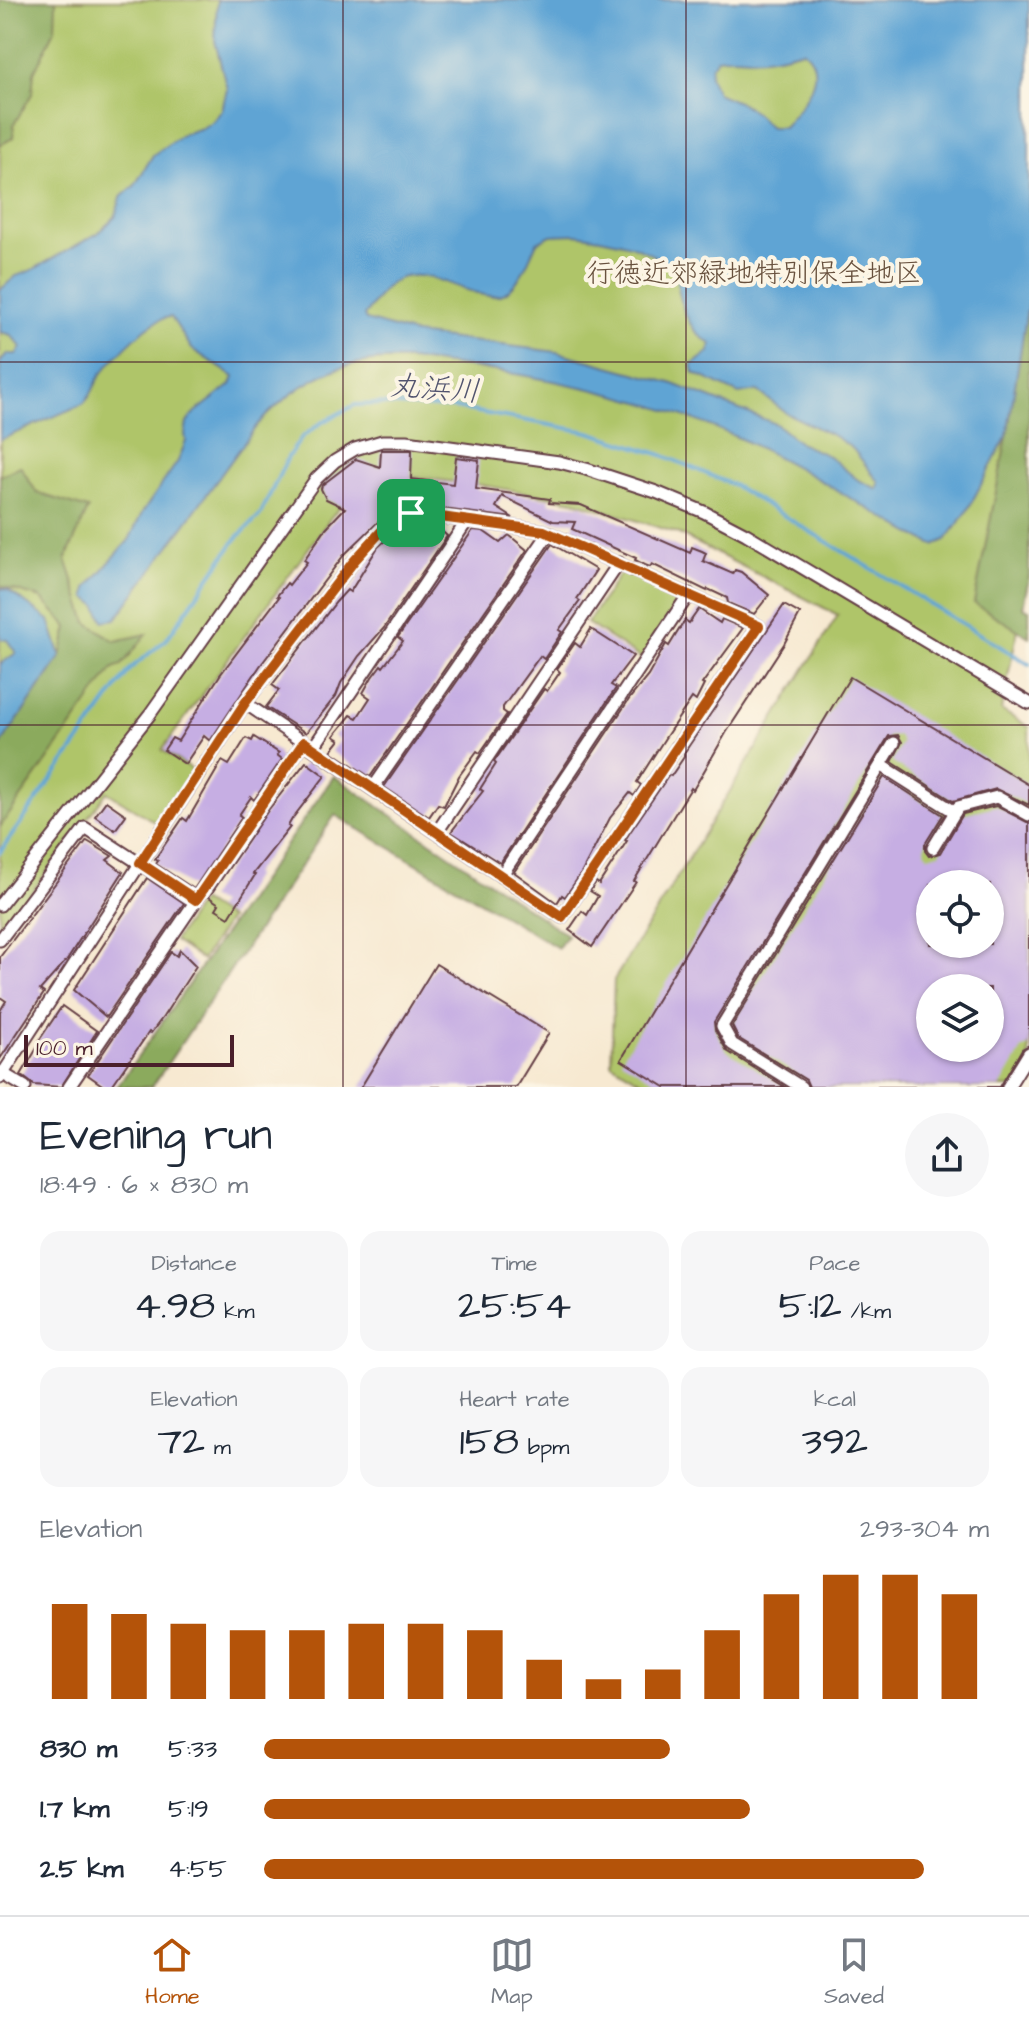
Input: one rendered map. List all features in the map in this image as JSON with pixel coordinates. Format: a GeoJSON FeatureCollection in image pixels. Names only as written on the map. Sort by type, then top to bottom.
{"type":"FeatureCollection","features":[{"type":"Feature","properties":{"kind":"street"},"geometry":{"type":"LineString","coordinates":[[0,905],[150,714],[316,479],[335,461],[371,443],[407,441],[559,462],[656,492],[746,534],[1029,703]]}},
{"type":"Feature","properties":{"kind":"street"},"geometry":{"type":"LineString","coordinates":[[25,1087],[1,1075],[245,703],[354,561],[386,526],[411,513],[549,533],[759,626],[562,917],[245,703]]}},
{"type":"Feature","properties":{"kind":"street"},"geometry":{"type":"LineString","coordinates":[[69,1087],[196,900],[467,521]]}},
{"type":"Feature","properties":{"kind":"street"},"geometry":{"type":"LineString","coordinates":[[373,788],[549,533]]}},
{"type":"Feature","properties":{"kind":"street"},"geometry":{"type":"LineString","coordinates":[[437,832],[619,563]]}},
{"type":"Feature","properties":{"kind":"street"},"geometry":{"type":"LineString","coordinates":[[501,876],[689,594]]}},
{"type":"Feature","properties":{"kind":"street"},"geometry":{"type":"LineString","coordinates":[[801,1087],[732,1044],[722,1026],[894,743]]}},
{"type":"Feature","properties":{"kind":"street"},"geometry":{"type":"LineString","coordinates":[[881,765],[955,812]]}},
{"type":"Feature","properties":{"kind":"street"},"geometry":{"type":"LineString","coordinates":[[933,848],[958,807],[997,797],[1029,815]]}},
{"type":"Feature","properties":{"kind":"street"},"geometry":{"type":"LineString","coordinates":[[0,940],[85,828],[196,900]]}},
{"type":"Feature","properties":{"kind":"street"},"geometry":{"type":"LineString","coordinates":[[1008,1087],[1029,1053]]}},
{"type":"Feature","properties":{"kind":"green space","name":"行徳近郊緑地特別保全地区"},"geometry":{"type":"Polygon","coordinates":[[[0,0],[1029,0],[1029,576],[1001,710],[1029,727],[1029,1087],[651,1087],[611,1063],[614,980],[838,615],[677,533],[574,501],[481,485],[403,476],[357,487],[332,516],[162,750],[193,770],[158,824],[107,792],[0,934],[0,0]]]}},
{"type":"Feature","properties":{"kind":"green space"},"geometry":{"type":"Polygon","coordinates":[[[0,0],[56,0],[55,30],[34,72],[32,94],[14,124],[13,138],[0,145],[0,0]]]}},
{"type":"Feature","properties":{"kind":"green space"},"geometry":{"type":"Polygon","coordinates":[[[1029,297],[1029,576],[1023,607],[1029,610],[1029,637],[974,603],[1007,436],[1029,297]]]}},
{"type":"Feature","properties":{"kind":"green space"},"geometry":{"type":"Polygon","coordinates":[[[20,466],[37,493],[88,509],[66,559],[87,622],[115,641],[147,634],[122,665],[113,668],[0,827],[0,746],[61,656],[68,627],[41,598],[0,586],[0,476],[20,466]]]}},
{"type":"Feature","properties":{"kind":"green space"},"geometry":{"type":"Polygon","coordinates":[[[626,572],[674,593],[677,603],[642,659],[587,623],[619,575],[626,572]]]}},
{"type":"Feature","properties":{"kind":"green space"},"geometry":{"type":"Polygon","coordinates":[[[334,776],[567,935],[558,948],[335,815],[152,1087],[117,1087],[334,776]]]}},
{"type":"Feature","properties":{"kind":"green space"},"geometry":{"type":"Polygon","coordinates":[[[201,901],[229,919],[202,960],[174,941],[201,901]]]}},
{"type":"Feature","properties":{"kind":"water"},"geometry":{"type":"Polygon","coordinates":[[[217,0],[1029,0],[1029,297],[1007,436],[966,513],[946,540],[934,545],[769,453],[670,411],[606,392],[508,373],[414,360],[369,361],[326,373],[290,395],[268,414],[116,619],[104,621],[96,605],[86,597],[87,588],[129,540],[142,513],[178,461],[186,441],[187,423],[193,414],[231,385],[234,377],[192,349],[171,317],[163,319],[134,339],[116,357],[83,404],[0,440],[0,363],[7,354],[17,354],[21,347],[11,335],[0,332],[0,290],[16,276],[98,233],[115,217],[121,197],[135,185],[153,155],[183,134],[213,121],[222,110],[227,89],[215,41],[217,0]],[[803,50],[763,58],[717,58],[710,76],[717,93],[747,106],[770,127],[783,127],[805,100],[814,79],[811,59],[803,50]],[[576,234],[551,235],[537,242],[518,279],[509,290],[498,295],[485,295],[421,276],[405,277],[387,286],[364,316],[366,320],[415,334],[557,352],[671,383],[776,424],[801,444],[829,456],[858,480],[878,489],[879,482],[853,449],[836,437],[786,413],[758,391],[739,394],[694,373],[692,365],[709,352],[711,344],[689,322],[676,272],[641,249],[576,234]]]}},
{"type":"Feature","properties":{"kind":"water"},"geometry":{"type":"Polygon","coordinates":[[[0,588],[8,590],[49,620],[61,656],[0,746],[0,664],[16,653],[7,640],[0,639],[0,588]]]}},
{"type":"Feature","properties":{"kind":"building"},"geometry":{"type":"Polygon","coordinates":[[[381,450],[412,450],[411,479],[453,484],[456,457],[479,460],[476,489],[550,499],[549,503],[581,505],[690,553],[692,547],[702,551],[706,553],[703,561],[733,574],[735,570],[741,572],[769,595],[754,614],[728,603],[727,598],[708,589],[652,564],[650,567],[645,565],[572,529],[575,522],[553,521],[502,496],[496,507],[513,518],[428,507],[429,501],[410,505],[380,520],[344,555],[260,666],[210,741],[204,736],[185,764],[164,750],[172,738],[178,741],[220,675],[287,583],[289,585],[307,562],[304,560],[326,528],[345,508],[326,499],[322,485],[356,459],[380,467],[381,450]]]}},
{"type":"Feature","properties":{"kind":"building"},"geometry":{"type":"Polygon","coordinates":[[[430,524],[447,536],[384,628],[359,656],[336,696],[306,733],[266,707],[279,690],[272,685],[336,602],[347,590],[350,592],[378,547],[398,529],[411,538],[415,533],[419,536],[430,524]]]}},
{"type":"Feature","properties":{"kind":"building"},"geometry":{"type":"Polygon","coordinates":[[[473,530],[483,531],[500,543],[509,535],[527,550],[370,777],[331,751],[340,740],[334,736],[351,715],[357,718],[370,698],[363,693],[372,677],[403,641],[398,637],[473,530]]]}},
{"type":"Feature","properties":{"kind":"building"},"geometry":{"type":"Polygon","coordinates":[[[552,544],[596,570],[544,659],[540,656],[503,707],[507,714],[480,753],[477,751],[459,776],[444,806],[438,804],[429,817],[384,787],[552,544]]]}},
{"type":"Feature","properties":{"kind":"building"},"geometry":{"type":"Polygon","coordinates":[[[784,605],[800,614],[784,644],[592,947],[569,930],[582,911],[587,915],[598,896],[590,891],[596,882],[599,884],[630,832],[684,757],[784,605]]]}},
{"type":"Feature","properties":{"kind":"building"},"geometry":{"type":"Polygon","coordinates":[[[699,609],[720,623],[722,619],[743,628],[702,684],[696,701],[692,698],[665,738],[637,782],[641,785],[634,796],[630,793],[610,818],[582,872],[565,897],[562,895],[557,903],[514,872],[630,698],[648,676],[666,644],[669,646],[685,620],[689,623],[699,609]]]}},
{"type":"Feature","properties":{"kind":"building"},"geometry":{"type":"Polygon","coordinates":[[[591,629],[633,656],[611,685],[616,688],[500,863],[451,832],[483,791],[480,789],[496,764],[494,762],[544,689],[547,691],[560,672],[557,669],[575,643],[580,647],[591,629]]]}},
{"type":"Feature","properties":{"kind":"building"},"geometry":{"type":"Polygon","coordinates":[[[850,677],[1029,785],[1029,805],[996,789],[953,801],[892,762],[902,742],[898,735],[889,736],[714,1022],[727,1051],[785,1087],[665,1087],[621,1060],[850,677]]]}},
{"type":"Feature","properties":{"kind":"building"},"geometry":{"type":"Polygon","coordinates":[[[254,737],[279,753],[277,755],[282,759],[254,800],[251,797],[239,815],[242,817],[194,889],[156,864],[158,861],[155,859],[183,818],[187,821],[222,761],[229,765],[246,738],[252,741],[254,737]]]}},
{"type":"Feature","properties":{"kind":"building"},"geometry":{"type":"Polygon","coordinates":[[[306,762],[325,776],[253,874],[229,917],[216,909],[219,904],[209,897],[269,809],[306,762]]]}},
{"type":"Feature","properties":{"kind":"building"},"geometry":{"type":"Polygon","coordinates":[[[884,777],[943,815],[925,844],[929,856],[940,853],[963,814],[996,806],[1029,823],[1029,1045],[1022,1049],[1000,1087],[809,1087],[806,1080],[738,1038],[732,1026],[884,777]]]}},
{"type":"Feature","properties":{"kind":"building"},"geometry":{"type":"Polygon","coordinates":[[[106,801],[126,815],[115,830],[95,816],[106,801]]]}},
{"type":"Feature","properties":{"kind":"building"},"geometry":{"type":"Polygon","coordinates":[[[87,841],[112,856],[107,860],[123,872],[66,961],[40,990],[44,993],[0,1059],[0,1011],[6,1001],[0,997],[0,957],[87,841]]]}},
{"type":"Feature","properties":{"kind":"building"},"geometry":{"type":"Polygon","coordinates":[[[147,878],[184,903],[106,1017],[74,990],[147,878]]]}},
{"type":"Feature","properties":{"kind":"building"},"geometry":{"type":"Polygon","coordinates":[[[180,950],[196,966],[111,1087],[105,1087],[88,1075],[171,952],[177,956],[180,950]]]}},
{"type":"Feature","properties":{"kind":"building"},"geometry":{"type":"Polygon","coordinates":[[[436,964],[549,1033],[516,1087],[361,1087],[436,964]]]}},
{"type":"Feature","properties":{"kind":"building"},"geometry":{"type":"Polygon","coordinates":[[[62,1006],[97,1031],[61,1087],[34,1085],[21,1075],[62,1006]]]}},
{"type":"Feature","properties":{"kind":"waterway","name":"丸浜川"},"geometry":{"type":"LineString","coordinates":[[0,852],[131,668],[166,640],[236,539],[260,515],[288,457],[302,437],[355,405],[455,408],[589,432],[662,455],[733,485],[1029,664]]}},
{"type":"Feature","properties":{"kind":"route"},"geometry":{"type":"LineString","coordinates":[[411,513],[544,531],[759,626],[562,917],[304,742],[196,900],[140,863],[245,703],[354,561],[386,526],[411,513]]}}]}
